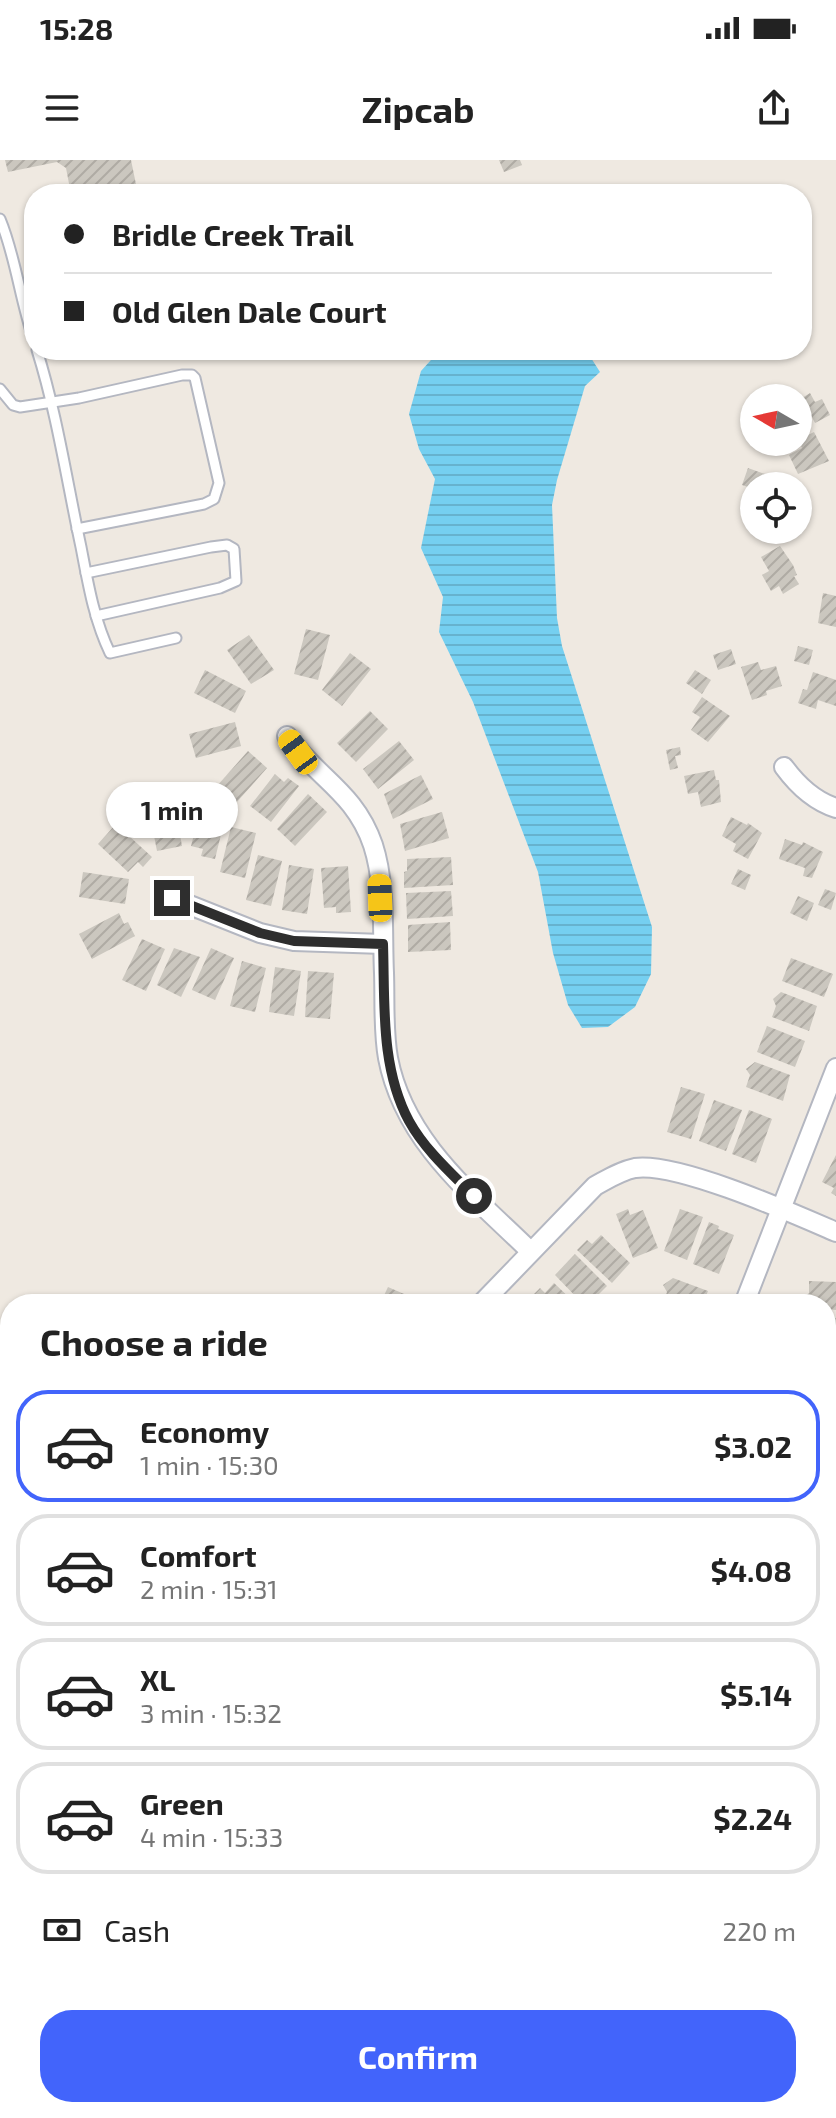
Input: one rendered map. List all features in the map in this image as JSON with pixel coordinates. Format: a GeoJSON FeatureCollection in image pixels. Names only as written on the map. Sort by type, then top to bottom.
{"type":"FeatureCollection","features":[{"type":"Feature","properties":{"kind":"street"},"geometry":{"type":"LineString","coordinates":[[287,736],[298,752],[339,788],[359,814],[373,845],[379,875],[387,1057],[409,1120],[437,1159],[530,1251]]}},
{"type":"Feature","properties":{"kind":"street"},"geometry":{"type":"LineString","coordinates":[[784,767],[812,797],[836,808]]}},
{"type":"Feature","properties":{"kind":"street"},"geometry":{"type":"LineString","coordinates":[[172,898],[260,933],[294,941],[383,944]]}},
{"type":"Feature","properties":{"kind":"street"},"geometry":{"type":"LineString","coordinates":[[748,1294],[836,1068]]}},
{"type":"Feature","properties":{"kind":"street"},"geometry":{"type":"LineString","coordinates":[[490,1294],[595,1186],[618,1173],[637,1168],[673,1171],[781,1208],[836,1232]]}},
{"type":"Feature","properties":{"kind":"lane"},"geometry":{"type":"LineString","coordinates":[[0,219],[24,311]]}},
{"type":"Feature","properties":{"kind":"lane"},"geometry":{"type":"LineString","coordinates":[[40,360],[52,402],[96,616],[110,653],[176,638]]}},
{"type":"Feature","properties":{"kind":"lane"},"geometry":{"type":"LineString","coordinates":[[0,389],[13,405],[20,407],[192,375],[195,378],[219,483],[214,499],[204,504],[77,529]]}},
{"type":"Feature","properties":{"kind":"lane"},"geometry":{"type":"LineString","coordinates":[[86,573],[211,547],[227,545],[234,549],[236,581],[220,588],[96,616]]}},
{"type":"Feature","properties":{"kind":"water"},"geometry":{"type":"Polygon","coordinates":[[[431,360],[592,360],[600,372],[585,386],[552,505],[557,618],[562,646],[652,927],[651,974],[635,1007],[608,1027],[582,1028],[568,1005],[553,953],[538,872],[473,702],[439,632],[443,597],[421,548],[435,479],[419,449],[409,414],[421,371],[431,360]]]}},
{"type":"Feature","properties":{"kind":"building"},"geometry":{"type":"Polygon","coordinates":[[[5,160],[131,160],[136,184],[69,184],[66,168],[57,162],[8,172],[5,160]]]}},
{"type":"Feature","properties":{"kind":"building"},"geometry":{"type":"Polygon","coordinates":[[[499,160],[520,160],[522,165],[504,172],[499,160]]]}},
{"type":"Feature","properties":{"kind":"building"},"geometry":{"type":"Polygon","coordinates":[[[812,397],[815,402],[822,399],[830,415],[815,423],[812,397]]]}},
{"type":"Feature","properties":{"kind":"building"},"geometry":{"type":"Polygon","coordinates":[[[812,433],[829,461],[797,472],[789,456],[812,456],[812,433]]]}},
{"type":"Feature","properties":{"kind":"building"},"geometry":{"type":"Polygon","coordinates":[[[780,546],[793,565],[799,584],[783,594],[779,586],[771,591],[762,575],[769,571],[761,557],[780,546]]]}},
{"type":"Feature","properties":{"kind":"building"},"geometry":{"type":"Polygon","coordinates":[[[823,593],[836,596],[836,627],[818,623],[823,593]]]}},
{"type":"Feature","properties":{"kind":"building"},"geometry":{"type":"Polygon","coordinates":[[[306,629],[330,635],[318,680],[294,674],[306,629]]]}},
{"type":"Feature","properties":{"kind":"building"},"geometry":{"type":"Polygon","coordinates":[[[249,635],[274,670],[251,684],[227,650],[249,635]]]}},
{"type":"Feature","properties":{"kind":"building"},"geometry":{"type":"Polygon","coordinates":[[[798,646],[813,650],[809,665],[794,661],[798,646]]]}},
{"type":"Feature","properties":{"kind":"building"},"geometry":{"type":"Polygon","coordinates":[[[731,649],[736,664],[718,670],[713,655],[731,649]]]}},
{"type":"Feature","properties":{"kind":"building"},"geometry":{"type":"Polygon","coordinates":[[[350,653],[371,669],[342,706],[322,690],[350,653]]]}},
{"type":"Feature","properties":{"kind":"building"},"geometry":{"type":"Polygon","coordinates":[[[758,662],[761,670],[776,666],[782,686],[752,700],[741,667],[758,662]]]}},
{"type":"Feature","properties":{"kind":"building"},"geometry":{"type":"Polygon","coordinates":[[[205,670],[246,691],[235,713],[194,693],[205,670]]]}},
{"type":"Feature","properties":{"kind":"building"},"geometry":{"type":"Polygon","coordinates":[[[695,670],[711,680],[702,694],[686,683],[695,670]]]}},
{"type":"Feature","properties":{"kind":"building"},"geometry":{"type":"Polygon","coordinates":[[[813,672],[836,680],[836,706],[818,700],[816,709],[798,703],[803,689],[807,690],[813,672]]]}},
{"type":"Feature","properties":{"kind":"building"},"geometry":{"type":"Polygon","coordinates":[[[702,697],[730,716],[708,742],[691,730],[700,717],[692,712],[702,697]]]}},
{"type":"Feature","properties":{"kind":"building"},"geometry":{"type":"Polygon","coordinates":[[[370,711],[388,729],[356,762],[337,743],[370,711]]]}},
{"type":"Feature","properties":{"kind":"building"},"geometry":{"type":"Polygon","coordinates":[[[235,722],[241,746],[196,758],[189,734],[235,722]]]}},
{"type":"Feature","properties":{"kind":"building"},"geometry":{"type":"Polygon","coordinates":[[[399,741],[414,760],[378,789],[363,769],[399,741]]]}},
{"type":"Feature","properties":{"kind":"building"},"geometry":{"type":"Polygon","coordinates":[[[680,747],[681,755],[675,756],[678,768],[670,770],[666,750],[680,747]]]}},
{"type":"Feature","properties":{"kind":"building"},"geometry":{"type":"Polygon","coordinates":[[[248,751],[267,768],[236,803],[217,786],[248,751]]]}},
{"type":"Feature","properties":{"kind":"building"},"geometry":{"type":"Polygon","coordinates":[[[714,770],[716,780],[719,780],[721,802],[701,807],[698,792],[688,794],[684,776],[714,770]]]}},
{"type":"Feature","properties":{"kind":"building"},"geometry":{"type":"Polygon","coordinates":[[[275,774],[284,782],[288,778],[299,786],[271,822],[250,806],[275,774]]]}},
{"type":"Feature","properties":{"kind":"building"},"geometry":{"type":"Polygon","coordinates":[[[421,775],[433,799],[393,819],[384,794],[421,775]]]}},
{"type":"Feature","properties":{"kind":"building"},"geometry":{"type":"Polygon","coordinates":[[[308,794],[327,812],[295,846],[277,829],[308,794]]]}},
{"type":"Feature","properties":{"kind":"building"},"geometry":{"type":"Polygon","coordinates":[[[174,801],[182,846],[157,851],[148,806],[174,801]]]}},
{"type":"Feature","properties":{"kind":"building"},"geometry":{"type":"Polygon","coordinates":[[[201,807],[226,814],[215,859],[201,856],[203,849],[191,846],[201,807]]]}},
{"type":"Feature","properties":{"kind":"building"},"geometry":{"type":"Polygon","coordinates":[[[442,812],[449,838],[405,851],[400,824],[442,812]]]}},
{"type":"Feature","properties":{"kind":"building"},"geometry":{"type":"Polygon","coordinates":[[[731,817],[748,823],[762,833],[748,859],[733,851],[736,844],[722,836],[731,817]]]}},
{"type":"Feature","properties":{"kind":"building"},"geometry":{"type":"Polygon","coordinates":[[[116,824],[152,857],[143,867],[138,862],[128,872],[98,844],[116,824]]]}},
{"type":"Feature","properties":{"kind":"building"},"geometry":{"type":"Polygon","coordinates":[[[231,827],[256,833],[245,878],[220,872],[231,827]]]}},
{"type":"Feature","properties":{"kind":"building"},"geometry":{"type":"Polygon","coordinates":[[[785,839],[802,845],[803,842],[823,852],[812,878],[803,876],[805,868],[779,859],[785,839]]]}},
{"type":"Feature","properties":{"kind":"building"},"geometry":{"type":"Polygon","coordinates":[[[258,855],[282,861],[271,906],[246,900],[258,855]]]}},
{"type":"Feature","properties":{"kind":"building"},"geometry":{"type":"Polygon","coordinates":[[[451,857],[453,885],[404,888],[407,859],[451,857]]]}},
{"type":"Feature","properties":{"kind":"building"},"geometry":{"type":"Polygon","coordinates":[[[289,865],[314,869],[307,914],[282,910],[289,865]]]}},
{"type":"Feature","properties":{"kind":"building"},"geometry":{"type":"Polygon","coordinates":[[[348,866],[351,912],[336,913],[336,907],[324,908],[321,868],[348,866]]]}},
{"type":"Feature","properties":{"kind":"building"},"geometry":{"type":"Polygon","coordinates":[[[738,869],[751,875],[745,890],[731,884],[738,869]]]}},
{"type":"Feature","properties":{"kind":"building"},"geometry":{"type":"Polygon","coordinates":[[[83,872],[129,879],[125,904],[79,897],[83,872]]]}},
{"type":"Feature","properties":{"kind":"building"},"geometry":{"type":"Polygon","coordinates":[[[825,889],[836,893],[831,910],[818,905],[825,889]]]}},
{"type":"Feature","properties":{"kind":"building"},"geometry":{"type":"Polygon","coordinates":[[[451,891],[453,916],[407,919],[406,893],[451,891]]]}},
{"type":"Feature","properties":{"kind":"building"},"geometry":{"type":"Polygon","coordinates":[[[798,896],[814,903],[807,921],[790,913],[798,896]]]}},
{"type":"Feature","properties":{"kind":"building"},"geometry":{"type":"Polygon","coordinates":[[[119,913],[135,936],[92,959],[79,934],[119,913]]]}},
{"type":"Feature","properties":{"kind":"building"},"geometry":{"type":"Polygon","coordinates":[[[450,922],[451,950],[408,952],[408,925],[450,922]]]}},
{"type":"Feature","properties":{"kind":"building"},"geometry":{"type":"Polygon","coordinates":[[[142,939],[165,949],[146,991],[122,980],[142,939]]]}},
{"type":"Feature","properties":{"kind":"building"},"geometry":{"type":"Polygon","coordinates":[[[174,948],[200,957],[181,997],[157,985],[174,948]]]}},
{"type":"Feature","properties":{"kind":"building"},"geometry":{"type":"Polygon","coordinates":[[[211,948],[234,958],[215,1000],[192,990],[211,948]]]}},
{"type":"Feature","properties":{"kind":"building"},"geometry":{"type":"Polygon","coordinates":[[[791,958],[833,974],[824,997],[782,981],[791,958]]]}},
{"type":"Feature","properties":{"kind":"building"},"geometry":{"type":"Polygon","coordinates":[[[242,961],[266,968],[255,1012],[230,1006],[242,961]]]}},
{"type":"Feature","properties":{"kind":"building"},"geometry":{"type":"Polygon","coordinates":[[[275,967],[301,971],[294,1016],[269,1012],[275,967]]]}},
{"type":"Feature","properties":{"kind":"building"},"geometry":{"type":"Polygon","coordinates":[[[308,971],[334,973],[330,1019],[305,1017],[308,971]]]}},
{"type":"Feature","properties":{"kind":"building"},"geometry":{"type":"Polygon","coordinates":[[[781,992],[817,1006],[809,1031],[772,1017],[776,1006],[773,999],[781,992]]]}},
{"type":"Feature","properties":{"kind":"building"},"geometry":{"type":"Polygon","coordinates":[[[767,1026],[805,1041],[795,1067],[757,1052],[767,1026]]]}},
{"type":"Feature","properties":{"kind":"building"},"geometry":{"type":"Polygon","coordinates":[[[755,1062],[790,1075],[783,1101],[746,1087],[750,1075],[746,1069],[755,1062]]]}},
{"type":"Feature","properties":{"kind":"building"},"geometry":{"type":"Polygon","coordinates":[[[681,1087],[705,1094],[691,1139],[667,1132],[681,1087]]]}},
{"type":"Feature","properties":{"kind":"building"},"geometry":{"type":"Polygon","coordinates":[[[714,1100],[742,1110],[726,1151],[699,1141],[714,1100]]]}},
{"type":"Feature","properties":{"kind":"building"},"geometry":{"type":"Polygon","coordinates":[[[749,1110],[772,1119],[756,1163],[732,1154],[749,1110]]]}},
{"type":"Feature","properties":{"kind":"building"},"geometry":{"type":"Polygon","coordinates":[[[836,1155],[836,1196],[831,1193],[834,1188],[822,1182],[836,1155]]]}},
{"type":"Feature","properties":{"kind":"building"},"geometry":{"type":"Polygon","coordinates":[[[628,1209],[630,1215],[643,1210],[658,1248],[633,1258],[616,1214],[628,1209]]]}},
{"type":"Feature","properties":{"kind":"building"},"geometry":{"type":"Polygon","coordinates":[[[680,1209],[703,1217],[687,1260],[664,1251],[680,1209]]]}},
{"type":"Feature","properties":{"kind":"building"},"geometry":{"type":"Polygon","coordinates":[[[709,1222],[734,1235],[719,1274],[693,1264],[709,1222]]]}},
{"type":"Feature","properties":{"kind":"building"},"geometry":{"type":"Polygon","coordinates":[[[601,1235],[630,1263],[612,1283],[577,1250],[587,1240],[592,1244],[601,1235]]]}},
{"type":"Feature","properties":{"kind":"building"},"geometry":{"type":"Polygon","coordinates":[[[575,1254],[607,1286],[599,1294],[573,1294],[555,1275],[575,1254]]]}},
{"type":"Feature","properties":{"kind":"building"},"geometry":{"type":"Polygon","coordinates":[[[673,1278],[708,1291],[707,1294],[666,1294],[663,1285],[673,1278]]]}},
{"type":"Feature","properties":{"kind":"building"},"geometry":{"type":"Polygon","coordinates":[[[809,1281],[836,1282],[836,1294],[809,1293],[809,1281]]]}},
{"type":"Feature","properties":{"kind":"building"},"geometry":{"type":"Polygon","coordinates":[[[554,1283],[566,1294],[534,1294],[540,1288],[545,1293],[554,1283]]]}},
{"type":"Feature","properties":{"kind":"building"},"geometry":{"type":"Polygon","coordinates":[[[388,1287],[404,1294],[385,1294],[388,1287]]]}},
{"type":"Feature","properties":{"kind":"route"},"geometry":{"type":"LineString","coordinates":[[172,898],[260,933],[294,941],[383,944],[387,1057],[396,1085],[409,1120],[437,1159],[474,1196]]}}]}
